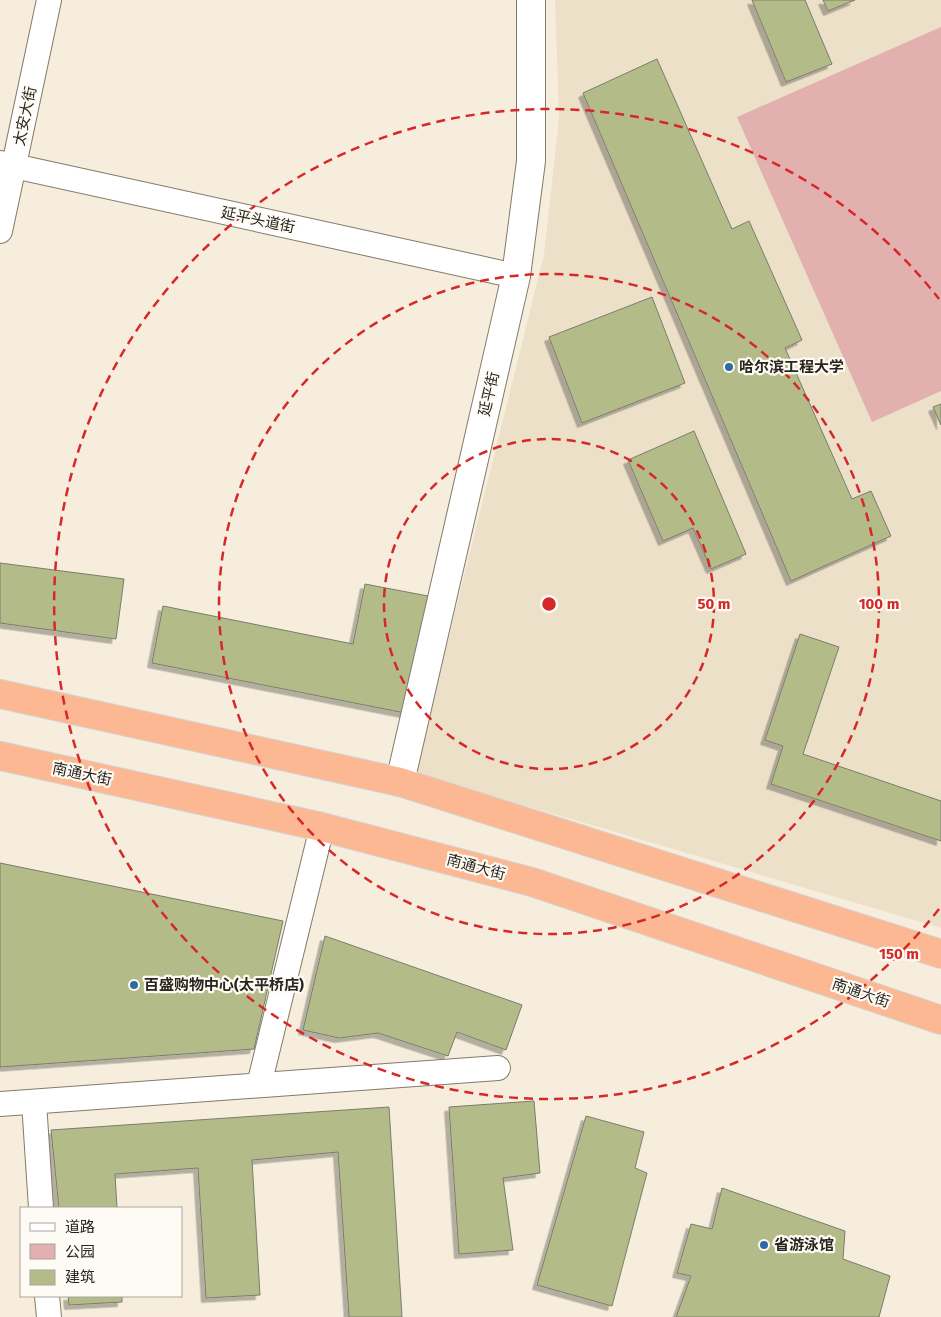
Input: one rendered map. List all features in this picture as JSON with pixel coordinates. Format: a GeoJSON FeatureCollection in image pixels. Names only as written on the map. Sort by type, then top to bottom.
{"type":"FeatureCollection","features":[{"type":"Feature","properties":{"kind":"highway"},"geometry":{"type":"LineString","coordinates":[[0,694],[400,782],[941,954]]}},
{"type":"Feature","properties":{"kind":"highway","name":"南通大街"},"geometry":{"type":"LineString","coordinates":[[0,756],[322,827],[532,882],[941,1020]]}},
{"type":"Feature","properties":{"kind":"street","name":"太安大街"},"geometry":{"type":"LineString","coordinates":[[0,231],[7,164],[49,0]]}},
{"type":"Feature","properties":{"kind":"street","name":"延平街"},"geometry":{"type":"LineString","coordinates":[[400,782],[516,276],[532,161],[531,0]]}},
{"type":"Feature","properties":{"kind":"street","name":"延平头道街"},"geometry":{"type":"LineString","coordinates":[[7,164],[516,276]]}},
{"type":"Feature","properties":{"kind":"street"},"geometry":{"type":"LineString","coordinates":[[260,1085],[322,827]]}},
{"type":"Feature","properties":{"kind":"street"},"geometry":{"type":"LineString","coordinates":[[0,1104],[498,1068]]}},
{"type":"Feature","properties":{"kind":"street"},"geometry":{"type":"LineString","coordinates":[[34,1102],[41,1207]]}},
{"type":"Feature","properties":{"kind":"street"},"geometry":{"type":"LineString","coordinates":[[47,1297],[49,1317]]}},
{"type":"Feature","properties":{"kind":"shaded area","name":"哈尔滨工程大学"},"geometry":{"type":"Polygon","coordinates":[[[555,0],[941,0],[941,928],[415,773],[544,255],[559,118],[555,0]]]}},
{"type":"Feature","properties":{"kind":"green space"},"geometry":{"type":"Polygon","coordinates":[[[941,27],[941,391],[872,422],[737,117],[941,27]]]}},
{"type":"Feature","properties":{"kind":"building"},"geometry":{"type":"Polygon","coordinates":[[[752,0],[805,0],[832,64],[786,82],[752,0]]]}},
{"type":"Feature","properties":{"kind":"building"},"geometry":{"type":"Polygon","coordinates":[[[823,0],[855,0],[828,11],[823,0]]]}},
{"type":"Feature","properties":{"kind":"building"},"geometry":{"type":"Polygon","coordinates":[[[657,59],[732,229],[749,221],[802,340],[785,348],[852,499],[871,491],[891,536],[791,581],[583,93],[657,59]]]}},
{"type":"Feature","properties":{"kind":"building"},"geometry":{"type":"Polygon","coordinates":[[[652,297],[685,383],[582,423],[549,337],[652,297]]]}},
{"type":"Feature","properties":{"kind":"building"},"geometry":{"type":"Polygon","coordinates":[[[941,404],[941,425],[933,407],[941,404]]]}},
{"type":"Feature","properties":{"kind":"building"},"geometry":{"type":"Polygon","coordinates":[[[694,431],[746,554],[711,569],[693,528],[663,541],[628,460],[694,431]]]}},
{"type":"Feature","properties":{"kind":"building"},"geometry":{"type":"Polygon","coordinates":[[[0,563],[124,579],[116,639],[0,623],[0,563]]]}},
{"type":"Feature","properties":{"kind":"building"},"geometry":{"type":"Polygon","coordinates":[[[365,584],[428,596],[405,713],[152,663],[163,606],[353,644],[365,584]]]}},
{"type":"Feature","properties":{"kind":"building"},"geometry":{"type":"Polygon","coordinates":[[[800,634],[839,647],[803,754],[941,801],[941,841],[771,784],[783,746],[765,740],[800,634]]]}},
{"type":"Feature","properties":{"kind":"building","name":"百盛购物中心(太平桥店)"},"geometry":{"type":"Polygon","coordinates":[[[0,863],[283,921],[254,1049],[0,1067],[0,863]]]}},
{"type":"Feature","properties":{"kind":"building"},"geometry":{"type":"Polygon","coordinates":[[[325,936],[522,1005],[506,1050],[457,1032],[448,1056],[378,1033],[339,1038],[303,1030],[325,936]]]}},
{"type":"Feature","properties":{"kind":"building"},"geometry":{"type":"Polygon","coordinates":[[[534,1101],[540,1173],[503,1178],[513,1250],[459,1254],[449,1107],[534,1101]]]}},
{"type":"Feature","properties":{"kind":"building"},"geometry":{"type":"Polygon","coordinates":[[[389,1107],[402,1317],[349,1317],[338,1152],[252,1160],[260,1295],[206,1298],[198,1168],[115,1174],[117,1207],[59,1207],[51,1130],[389,1107]]]}},
{"type":"Feature","properties":{"kind":"building"},"geometry":{"type":"Polygon","coordinates":[[[586,1116],[644,1132],[635,1168],[647,1173],[612,1306],[537,1285],[586,1116]]]}},
{"type":"Feature","properties":{"kind":"building","name":"省游泳馆"},"geometry":{"type":"Polygon","coordinates":[[[722,1188],[845,1231],[843,1259],[890,1276],[879,1317],[676,1317],[691,1276],[677,1273],[691,1224],[712,1229],[722,1188]]]}},
{"type":"Feature","properties":{"kind":"building"},"geometry":{"type":"Polygon","coordinates":[[[68,1297],[122,1297],[122,1302],[69,1305],[68,1297]]]}},
{"type":"Feature","properties":{"kind":"place","name":"哈尔滨工程大学"},"geometry":{"type":"Point","coordinates":[729,367]}},
{"type":"Feature","properties":{"kind":"place","name":"百盛购物中心(太平桥店)"},"geometry":{"type":"Point","coordinates":[134,985]}},
{"type":"Feature","properties":{"kind":"place","name":"省游泳馆"},"geometry":{"type":"Point","coordinates":[764,1245]}}]}
